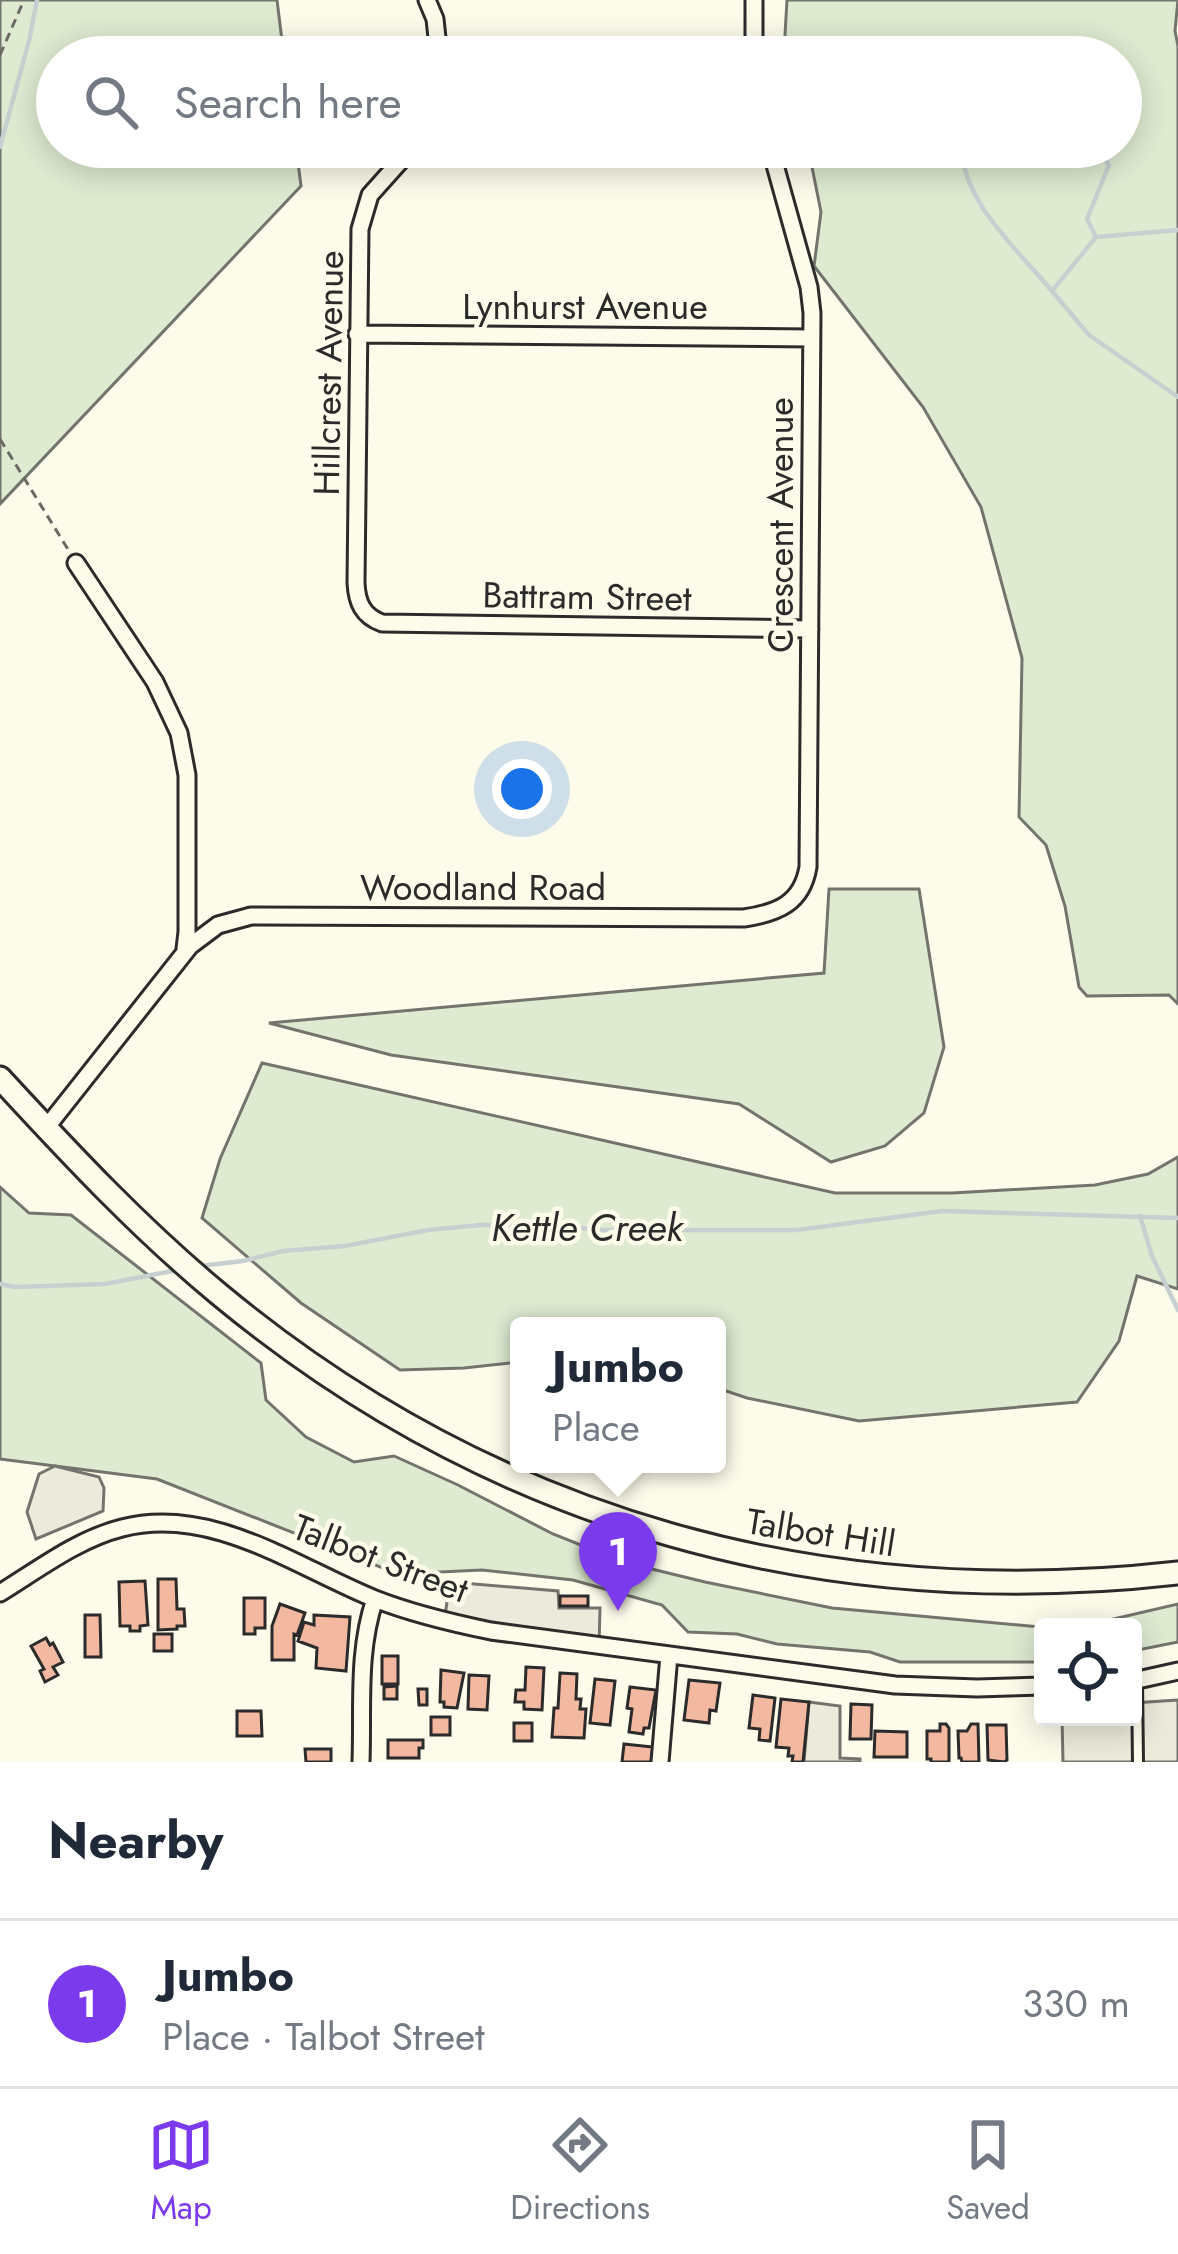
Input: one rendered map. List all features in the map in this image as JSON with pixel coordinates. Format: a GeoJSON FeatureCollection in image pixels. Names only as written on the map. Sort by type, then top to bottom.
{"type":"FeatureCollection","features":[{"type":"Feature","properties":{"kind":"main road"},"geometry":{"type":"LineString","coordinates":[[0,1078],[46,1128]]}},
{"type":"Feature","properties":{"kind":"main road","name":"Talbot Hill"},"geometry":{"type":"LineString","coordinates":[[46,1128],[212,1288],[287,1346],[391,1417],[580,1507],[724,1550],[819,1569],[1028,1583],[1178,1573]]}},
{"type":"Feature","properties":{"kind":"street"},"geometry":{"type":"LineString","coordinates":[[428,0],[437,36]]}},
{"type":"Feature","properties":{"kind":"street"},"geometry":{"type":"LineString","coordinates":[[754,0],[754,36]]}},
{"type":"Feature","properties":{"kind":"street","name":"Hillcrest Avenue"},"geometry":{"type":"LineString","coordinates":[[366,615],[356,583],[362,217],[376,185],[393,168]]}},
{"type":"Feature","properties":{"kind":"street","name":"Crescent Avenue"},"geometry":{"type":"LineString","coordinates":[[776,168],[809,287],[812,338],[808,867],[802,888],[790,904]]}},
{"type":"Feature","properties":{"kind":"street","name":"Lynhurst Avenue"},"geometry":{"type":"LineString","coordinates":[[358,334],[812,338]]}},
{"type":"Feature","properties":{"kind":"street"},"geometry":{"type":"LineString","coordinates":[[76,563],[155,682],[183,746],[188,932],[184,952]]}},
{"type":"Feature","properties":{"kind":"street","name":"Battram Street"},"geometry":{"type":"LineString","coordinates":[[366,615],[382,623],[400,624],[810,629]]}},
{"type":"Feature","properties":{"kind":"street","name":"Woodland Road"},"geometry":{"type":"LineString","coordinates":[[46,1128],[184,952],[218,925],[251,916],[744,918],[790,904]]}},
{"type":"Feature","properties":{"kind":"street","name":"Talbot Street"},"geometry":{"type":"LineString","coordinates":[[0,1592],[94,1538],[153,1522],[182,1524],[241,1539],[374,1599],[444,1622],[491,1631],[895,1685],[1034,1687]]}},
{"type":"Feature","properties":{"kind":"street"},"geometry":{"type":"LineString","coordinates":[[361,1762],[362,1653],[374,1599]]}},
{"type":"Feature","properties":{"kind":"street"},"geometry":{"type":"LineString","coordinates":[[660,1762],[669,1655]]}},
{"type":"Feature","properties":{"kind":"street"},"geometry":{"type":"LineString","coordinates":[[1142,1679],[1178,1671]]}},
{"type":"Feature","properties":{"kind":"lane"},"geometry":{"type":"LineString","coordinates":[[1137,1726],[1138,1762]]}},
{"type":"Feature","properties":{"kind":"path"},"geometry":{"type":"LineString","coordinates":[[0,56],[24,0]]}},
{"type":"Feature","properties":{"kind":"path"},"geometry":{"type":"LineString","coordinates":[[0,439],[76,563]]}},
{"type":"Feature","properties":{"kind":"green space"},"geometry":{"type":"Polygon","coordinates":[[[0,0],[277,0],[281,36],[36,36],[36,168],[299,168],[301,186],[0,504],[0,0]]]}},
{"type":"Feature","properties":{"kind":"green space"},"geometry":{"type":"Polygon","coordinates":[[[787,0],[1178,0],[1178,1004],[1169,995],[1087,996],[1079,987],[1065,906],[1046,845],[1019,817],[1022,658],[981,507],[923,407],[814,266],[821,212],[812,168],[1142,168],[1142,36],[785,35],[787,0]]]}},
{"type":"Feature","properties":{"kind":"green space"},"geometry":{"type":"Polygon","coordinates":[[[829,889],[919,889],[944,1047],[924,1113],[885,1146],[831,1162],[739,1104],[391,1055],[269,1023],[824,973],[829,889]]]}},
{"type":"Feature","properties":{"kind":"green space"},"geometry":{"type":"Polygon","coordinates":[[[262,1063],[835,1193],[1095,1185],[1148,1174],[1178,1157],[1178,1289],[1137,1276],[1119,1341],[1077,1402],[859,1421],[747,1398],[726,1391],[726,1317],[510,1317],[510,1363],[400,1370],[301,1303],[202,1218],[220,1159],[262,1063]]]}},
{"type":"Feature","properties":{"kind":"green space"},"geometry":{"type":"Polygon","coordinates":[[[0,1187],[29,1213],[71,1215],[261,1363],[266,1400],[306,1437],[354,1462],[394,1456],[553,1534],[623,1562],[705,1582],[832,1608],[1034,1626],[1034,1662],[900,1662],[870,1652],[688,1632],[662,1605],[573,1580],[482,1570],[398,1574],[157,1479],[0,1459],[0,1187]]]}},
{"type":"Feature","properties":{"kind":"green space"},"geometry":{"type":"Polygon","coordinates":[[[1178,1604],[1178,1642],[1142,1649],[1142,1618],[1118,1618],[1178,1604]]]}},
{"type":"Feature","properties":{"kind":"shaded area"},"geometry":{"type":"Polygon","coordinates":[[[55,1466],[99,1477],[104,1488],[103,1511],[36,1539],[27,1512],[39,1474],[55,1466]]]}},
{"type":"Feature","properties":{"kind":"shaded area"},"geometry":{"type":"Polygon","coordinates":[[[450,1582],[558,1591],[559,1608],[600,1608],[599,1646],[444,1622],[450,1582]]]}},
{"type":"Feature","properties":{"kind":"shaded area"},"geometry":{"type":"Polygon","coordinates":[[[1178,1700],[1178,1762],[1063,1762],[1062,1726],[1142,1726],[1142,1702],[1178,1700]]]}},
{"type":"Feature","properties":{"kind":"shaded area"},"geometry":{"type":"Polygon","coordinates":[[[809,1702],[840,1706],[840,1758],[860,1762],[804,1762],[809,1702]]]}},
{"type":"Feature","properties":{"kind":"building"},"geometry":{"type":"Polygon","coordinates":[[[158,1579],[176,1579],[177,1609],[184,1609],[185,1626],[158,1630],[158,1579]]]}},
{"type":"Feature","properties":{"kind":"building"},"geometry":{"type":"Polygon","coordinates":[[[145,1581],[148,1625],[130,1631],[130,1626],[120,1626],[119,1582],[145,1581]]]}},
{"type":"Feature","properties":{"kind":"building"},"geometry":{"type":"Polygon","coordinates":[[[560,1596],[588,1596],[588,1606],[560,1606],[560,1596]]]}},
{"type":"Feature","properties":{"kind":"building"},"geometry":{"type":"Polygon","coordinates":[[[244,1598],[265,1598],[265,1628],[255,1628],[255,1634],[244,1634],[244,1598]]]}},
{"type":"Feature","properties":{"kind":"building"},"geometry":{"type":"Polygon","coordinates":[[[280,1604],[305,1613],[294,1634],[294,1660],[272,1660],[272,1626],[280,1604]]]}},
{"type":"Feature","properties":{"kind":"building"},"geometry":{"type":"Polygon","coordinates":[[[85,1615],[100,1615],[101,1657],[85,1657],[85,1615]]]}},
{"type":"Feature","properties":{"kind":"building"},"geometry":{"type":"Polygon","coordinates":[[[314,1615],[350,1617],[346,1671],[316,1668],[317,1648],[298,1641],[304,1622],[314,1625],[314,1615]]]}},
{"type":"Feature","properties":{"kind":"building"},"geometry":{"type":"Polygon","coordinates":[[[154,1634],[172,1634],[172,1651],[154,1651],[154,1634]]]}},
{"type":"Feature","properties":{"kind":"building"},"geometry":{"type":"Polygon","coordinates":[[[46,1638],[63,1662],[53,1667],[58,1675],[45,1682],[40,1671],[44,1669],[31,1646],[46,1638]]]}},
{"type":"Feature","properties":{"kind":"building"},"geometry":{"type":"Polygon","coordinates":[[[382,1656],[398,1656],[398,1684],[382,1684],[382,1656]]]}},
{"type":"Feature","properties":{"kind":"building"},"geometry":{"type":"Polygon","coordinates":[[[526,1667],[544,1668],[542,1710],[524,1709],[524,1702],[515,1702],[516,1690],[525,1690],[526,1667]]]}},
{"type":"Feature","properties":{"kind":"building"},"geometry":{"type":"Polygon","coordinates":[[[441,1670],[464,1673],[457,1708],[440,1702],[441,1670]]]}},
{"type":"Feature","properties":{"kind":"building"},"geometry":{"type":"Polygon","coordinates":[[[560,1673],[577,1674],[576,1699],[581,1699],[580,1709],[586,1709],[584,1738],[552,1737],[560,1673]]]}},
{"type":"Feature","properties":{"kind":"building"},"geometry":{"type":"Polygon","coordinates":[[[469,1675],[489,1676],[487,1710],[468,1709],[469,1675]]]}},
{"type":"Feature","properties":{"kind":"building"},"geometry":{"type":"Polygon","coordinates":[[[595,1679],[615,1681],[610,1725],[590,1723],[595,1679]]]}},
{"type":"Feature","properties":{"kind":"building"},"geometry":{"type":"Polygon","coordinates":[[[689,1680],[720,1683],[709,1723],[684,1720],[689,1680]]]}},
{"type":"Feature","properties":{"kind":"building"},"geometry":{"type":"Polygon","coordinates":[[[397,1686],[397,1699],[384,1699],[384,1687],[397,1686]]]}},
{"type":"Feature","properties":{"kind":"building"},"geometry":{"type":"Polygon","coordinates":[[[630,1687],[656,1690],[649,1728],[643,1734],[629,1732],[630,1687]]]}},
{"type":"Feature","properties":{"kind":"building"},"geometry":{"type":"Polygon","coordinates":[[[418,1689],[427,1689],[427,1705],[419,1705],[418,1689]]]}},
{"type":"Feature","properties":{"kind":"building"},"geometry":{"type":"Polygon","coordinates":[[[753,1695],[775,1698],[770,1741],[759,1740],[760,1729],[749,1728],[753,1695]]]}},
{"type":"Feature","properties":{"kind":"building"},"geometry":{"type":"Polygon","coordinates":[[[781,1699],[809,1702],[803,1762],[792,1762],[789,1748],[776,1747],[781,1699]]]}},
{"type":"Feature","properties":{"kind":"building"},"geometry":{"type":"Polygon","coordinates":[[[851,1704],[872,1705],[871,1739],[850,1739],[851,1704]]]}},
{"type":"Feature","properties":{"kind":"building"},"geometry":{"type":"Polygon","coordinates":[[[237,1711],[261,1711],[262,1736],[237,1736],[237,1711]]]}},
{"type":"Feature","properties":{"kind":"building"},"geometry":{"type":"Polygon","coordinates":[[[431,1717],[450,1717],[450,1735],[431,1735],[431,1717]]]}},
{"type":"Feature","properties":{"kind":"building"},"geometry":{"type":"Polygon","coordinates":[[[514,1723],[532,1723],[532,1741],[514,1741],[514,1723]]]}},
{"type":"Feature","properties":{"kind":"building"},"geometry":{"type":"Polygon","coordinates":[[[940,1724],[949,1728],[949,1762],[931,1762],[927,1731],[940,1731],[940,1724]]]}},
{"type":"Feature","properties":{"kind":"building"},"geometry":{"type":"Polygon","coordinates":[[[971,1724],[978,1724],[979,1762],[962,1762],[958,1731],[967,1731],[971,1724]]]}},
{"type":"Feature","properties":{"kind":"building"},"geometry":{"type":"Polygon","coordinates":[[[987,1725],[1006,1725],[1004,1762],[988,1760],[987,1725]]]}},
{"type":"Feature","properties":{"kind":"building"},"geometry":{"type":"Polygon","coordinates":[[[875,1731],[907,1732],[907,1757],[874,1757],[875,1731]]]}},
{"type":"Feature","properties":{"kind":"building"},"geometry":{"type":"Polygon","coordinates":[[[388,1740],[423,1740],[423,1748],[419,1748],[419,1758],[388,1758],[388,1740]]]}},
{"type":"Feature","properties":{"kind":"building"},"geometry":{"type":"Polygon","coordinates":[[[624,1744],[653,1747],[651,1762],[622,1762],[624,1744]]]}},
{"type":"Feature","properties":{"kind":"building"},"geometry":{"type":"Polygon","coordinates":[[[305,1749],[331,1749],[331,1762],[306,1762],[305,1749]]]}},
{"type":"Feature","properties":{"kind":"waterway"},"geometry":{"type":"LineString","coordinates":[[0,147],[37,0]]}},
{"type":"Feature","properties":{"kind":"waterway","name":"Kettle Creek"},"geometry":{"type":"LineString","coordinates":[[965,168],[982,206],[1052,291]]}},
{"type":"Feature","properties":{"kind":"waterway","name":"Kettle Creek"},"geometry":{"type":"LineString","coordinates":[[1096,237],[1087,219],[1108,168]]}},
{"type":"Feature","properties":{"kind":"waterway","name":"Kettle Creek"},"geometry":{"type":"LineString","coordinates":[[1178,230],[1096,237],[1052,291],[1089,335],[1178,397]]}},
{"type":"Feature","properties":{"kind":"waterway","name":"Kettle Creek"},"geometry":{"type":"LineString","coordinates":[[200,1266],[481,1225],[797,1230],[942,1211],[1178,1218]]}},
{"type":"Feature","properties":{"kind":"waterway"},"geometry":{"type":"LineString","coordinates":[[1140,1216],[1152,1256],[1178,1310]]}},
{"type":"Feature","properties":{"kind":"waterway","name":"Kettle Creek"},"geometry":{"type":"LineString","coordinates":[[0,1284],[105,1284],[177,1270]]}},
{"type":"Feature","properties":{"kind":"place","name":"Jumbo"},"geometry":{"type":"Point","coordinates":[618,1611]}}]}
